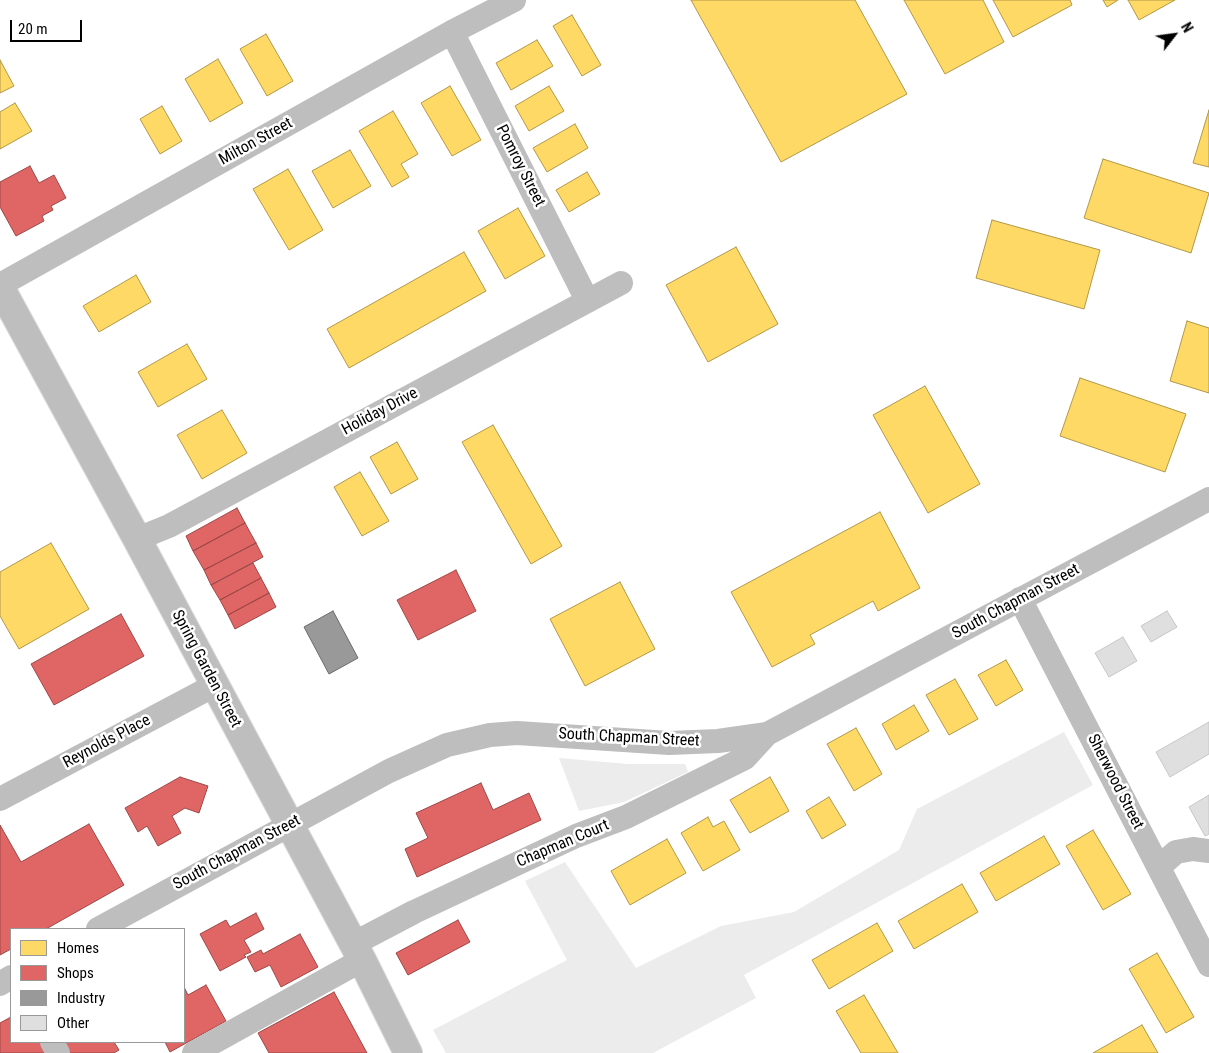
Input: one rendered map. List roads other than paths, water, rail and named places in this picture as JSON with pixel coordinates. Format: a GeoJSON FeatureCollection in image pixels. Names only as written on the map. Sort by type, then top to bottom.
{"type":"FeatureCollection","features":[{"type":"Feature","properties":{"kind":"main road","name":"Spring Garden Street"},"geometry":{"type":"LineString","coordinates":[[0,286],[357,952],[408,1053]]}},
{"type":"Feature","properties":{"kind":"street","name":"Milton Street"},"geometry":{"type":"LineString","coordinates":[[0,286],[452,32],[514,0]]}},
{"type":"Feature","properties":{"kind":"street","name":"Pomroy Street"},"geometry":{"type":"LineString","coordinates":[[452,32],[587,300]]}},
{"type":"Feature","properties":{"kind":"street","name":"Holiday Drive"},"geometry":{"type":"LineString","coordinates":[[137,539],[169,526],[621,282]]}},
{"type":"Feature","properties":{"kind":"street","name":"South Chapman Street"},"geometry":{"type":"LineString","coordinates":[[100,928],[289,825],[420,756],[447,745],[490,735],[517,733],[669,743],[718,741],[768,734],[1209,499]]}},
{"type":"Feature","properties":{"kind":"street","name":"Sherwood Street"},"geometry":{"type":"LineString","coordinates":[[1020,599],[1209,966]]}},
{"type":"Feature","properties":{"kind":"street","name":"Reynolds Place"},"geometry":{"type":"LineString","coordinates":[[0,799],[215,686]]}},
{"type":"Feature","properties":{"kind":"street","name":"Chapman Court"},"geometry":{"type":"LineString","coordinates":[[194,1053],[357,952],[414,912],[576,836],[626,817],[745,758],[768,734]]}},
{"type":"Feature","properties":{"kind":"street"},"geometry":{"type":"LineString","coordinates":[[1159,867],[1176,852],[1193,849],[1209,851]]}}]}
